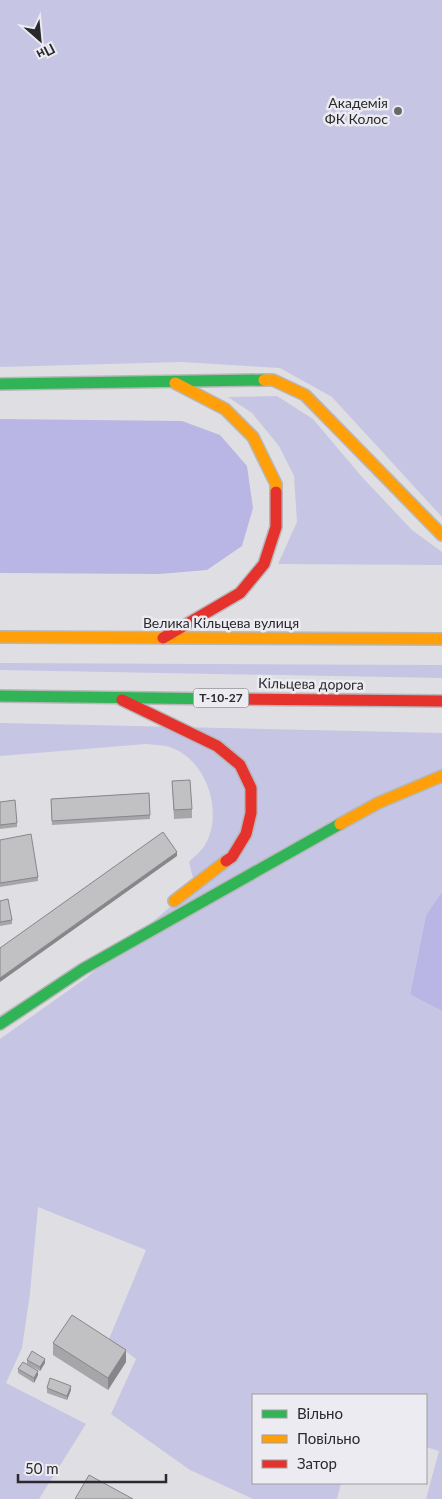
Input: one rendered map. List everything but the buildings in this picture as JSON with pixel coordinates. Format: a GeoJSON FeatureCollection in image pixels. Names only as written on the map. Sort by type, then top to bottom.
{"type":"FeatureCollection","features":[{"type":"Feature","properties":{"kind":"highway"},"geometry":{"type":"LineString","coordinates":[[0,384],[272,380],[305,395],[442,535]]}},
{"type":"Feature","properties":{"kind":"highway"},"geometry":{"type":"LineString","coordinates":[[163,638],[240,593],[264,564],[276,526],[276,484],[253,437],[225,409],[172,381]]}},
{"type":"Feature","properties":{"kind":"highway","name":"Велика Кільцева вулиця"},"geometry":{"type":"LineString","coordinates":[[0,637],[442,640]]}},
{"type":"Feature","properties":{"kind":"highway","name":"Кільцева дорога"},"geometry":{"type":"LineString","coordinates":[[0,696],[442,701]]}},
{"type":"Feature","properties":{"kind":"highway"},"geometry":{"type":"LineString","coordinates":[[115,697],[217,746],[240,765],[251,788],[251,813],[248,827],[246,834],[232,857],[165,907]]}},
{"type":"Feature","properties":{"kind":"highway"},"geometry":{"type":"LineString","coordinates":[[0,1024],[83,970],[378,803],[442,776]]}},
{"type":"Feature","properties":{"kind":"highway"},"geometry":{"type":"LineString","coordinates":[[83,970],[149,918]]}},
{"type":"Feature","properties":{"kind":"shaded area"},"geometry":{"type":"Polygon","coordinates":[[[0,0],[442,0],[442,517],[332,397],[280,368],[181,362],[0,367],[0,0]]]}},
{"type":"Feature","properties":{"kind":"shaded area"},"geometry":{"type":"Polygon","coordinates":[[[277,396],[313,419],[362,477],[412,530],[442,552],[442,565],[278,564],[297,522],[294,476],[279,446],[252,413],[228,397],[277,396]]]}},
{"type":"Feature","properties":{"kind":"shaded area"},"geometry":{"type":"Polygon","coordinates":[[[0,419],[182,421],[220,435],[247,466],[253,508],[242,546],[207,570],[159,574],[0,573],[0,419]]]}},
{"type":"Feature","properties":{"kind":"shaded area"},"geometry":{"type":"Polygon","coordinates":[[[0,663],[442,665],[442,678],[0,670],[0,663]]]}},
{"type":"Feature","properties":{"kind":"shaded area"},"geometry":{"type":"Polygon","coordinates":[[[0,723],[442,733],[442,892],[426,915],[410,993],[442,1011],[442,1499],[426,1499],[439,1451],[427,1447],[427,1394],[252,1394],[252,1484],[341,1484],[337,1499],[253,1499],[190,1470],[111,1414],[136,1359],[109,1339],[146,1250],[38,1207],[30,1293],[22,1348],[6,1383],[86,1424],[39,1499],[0,1499],[0,1039],[86,978],[195,886],[189,862],[205,845],[213,818],[212,803],[202,775],[194,763],[170,747],[146,744],[0,756],[0,723]]]}},
{"type":"Feature","properties":{"kind":"shaded area"},"geometry":{"type":"Polygon","coordinates":[[[442,892],[442,1011],[410,994],[426,915],[442,892]]]}},
{"type":"Feature","properties":{"kind":"traffic: fast"},"geometry":{"type":"LineString","coordinates":[[0,384],[264,380]]}},
{"type":"Feature","properties":{"kind":"traffic: fast"},"geometry":{"type":"LineString","coordinates":[[0,696],[226,699]]}},
{"type":"Feature","properties":{"kind":"traffic: fast"},"geometry":{"type":"LineString","coordinates":[[0,1024],[83,969],[340,824]]}},
{"type":"Feature","properties":{"kind":"traffic: slow"},"geometry":{"type":"LineString","coordinates":[[264,380],[273,380],[305,395],[442,535]]}},
{"type":"Feature","properties":{"kind":"traffic: slow"},"geometry":{"type":"LineString","coordinates":[[175,383],[225,409],[253,437],[276,484],[276,492]]}},
{"type":"Feature","properties":{"kind":"traffic: slow"},"geometry":{"type":"LineString","coordinates":[[0,637],[442,639]]}},
{"type":"Feature","properties":{"kind":"traffic: slow"},"geometry":{"type":"LineString","coordinates":[[340,824],[378,803],[442,776]]}},
{"type":"Feature","properties":{"kind":"traffic: slow"},"geometry":{"type":"LineString","coordinates":[[174,901],[226,861]]}},
{"type":"Feature","properties":{"kind":"traffic: jam"},"geometry":{"type":"LineString","coordinates":[[163,638],[240,593],[264,564],[276,527],[276,492]]}},
{"type":"Feature","properties":{"kind":"traffic: jam"},"geometry":{"type":"LineString","coordinates":[[226,699],[442,701]]}},
{"type":"Feature","properties":{"kind":"traffic: jam"},"geometry":{"type":"LineString","coordinates":[[122,700],[217,746],[240,765],[251,788],[251,813],[246,834],[232,857],[226,861]]}},
{"type":"Feature","properties":{"kind":"place","name":"Академія ФК Колос"},"geometry":{"type":"Point","coordinates":[398,111]}}]}
